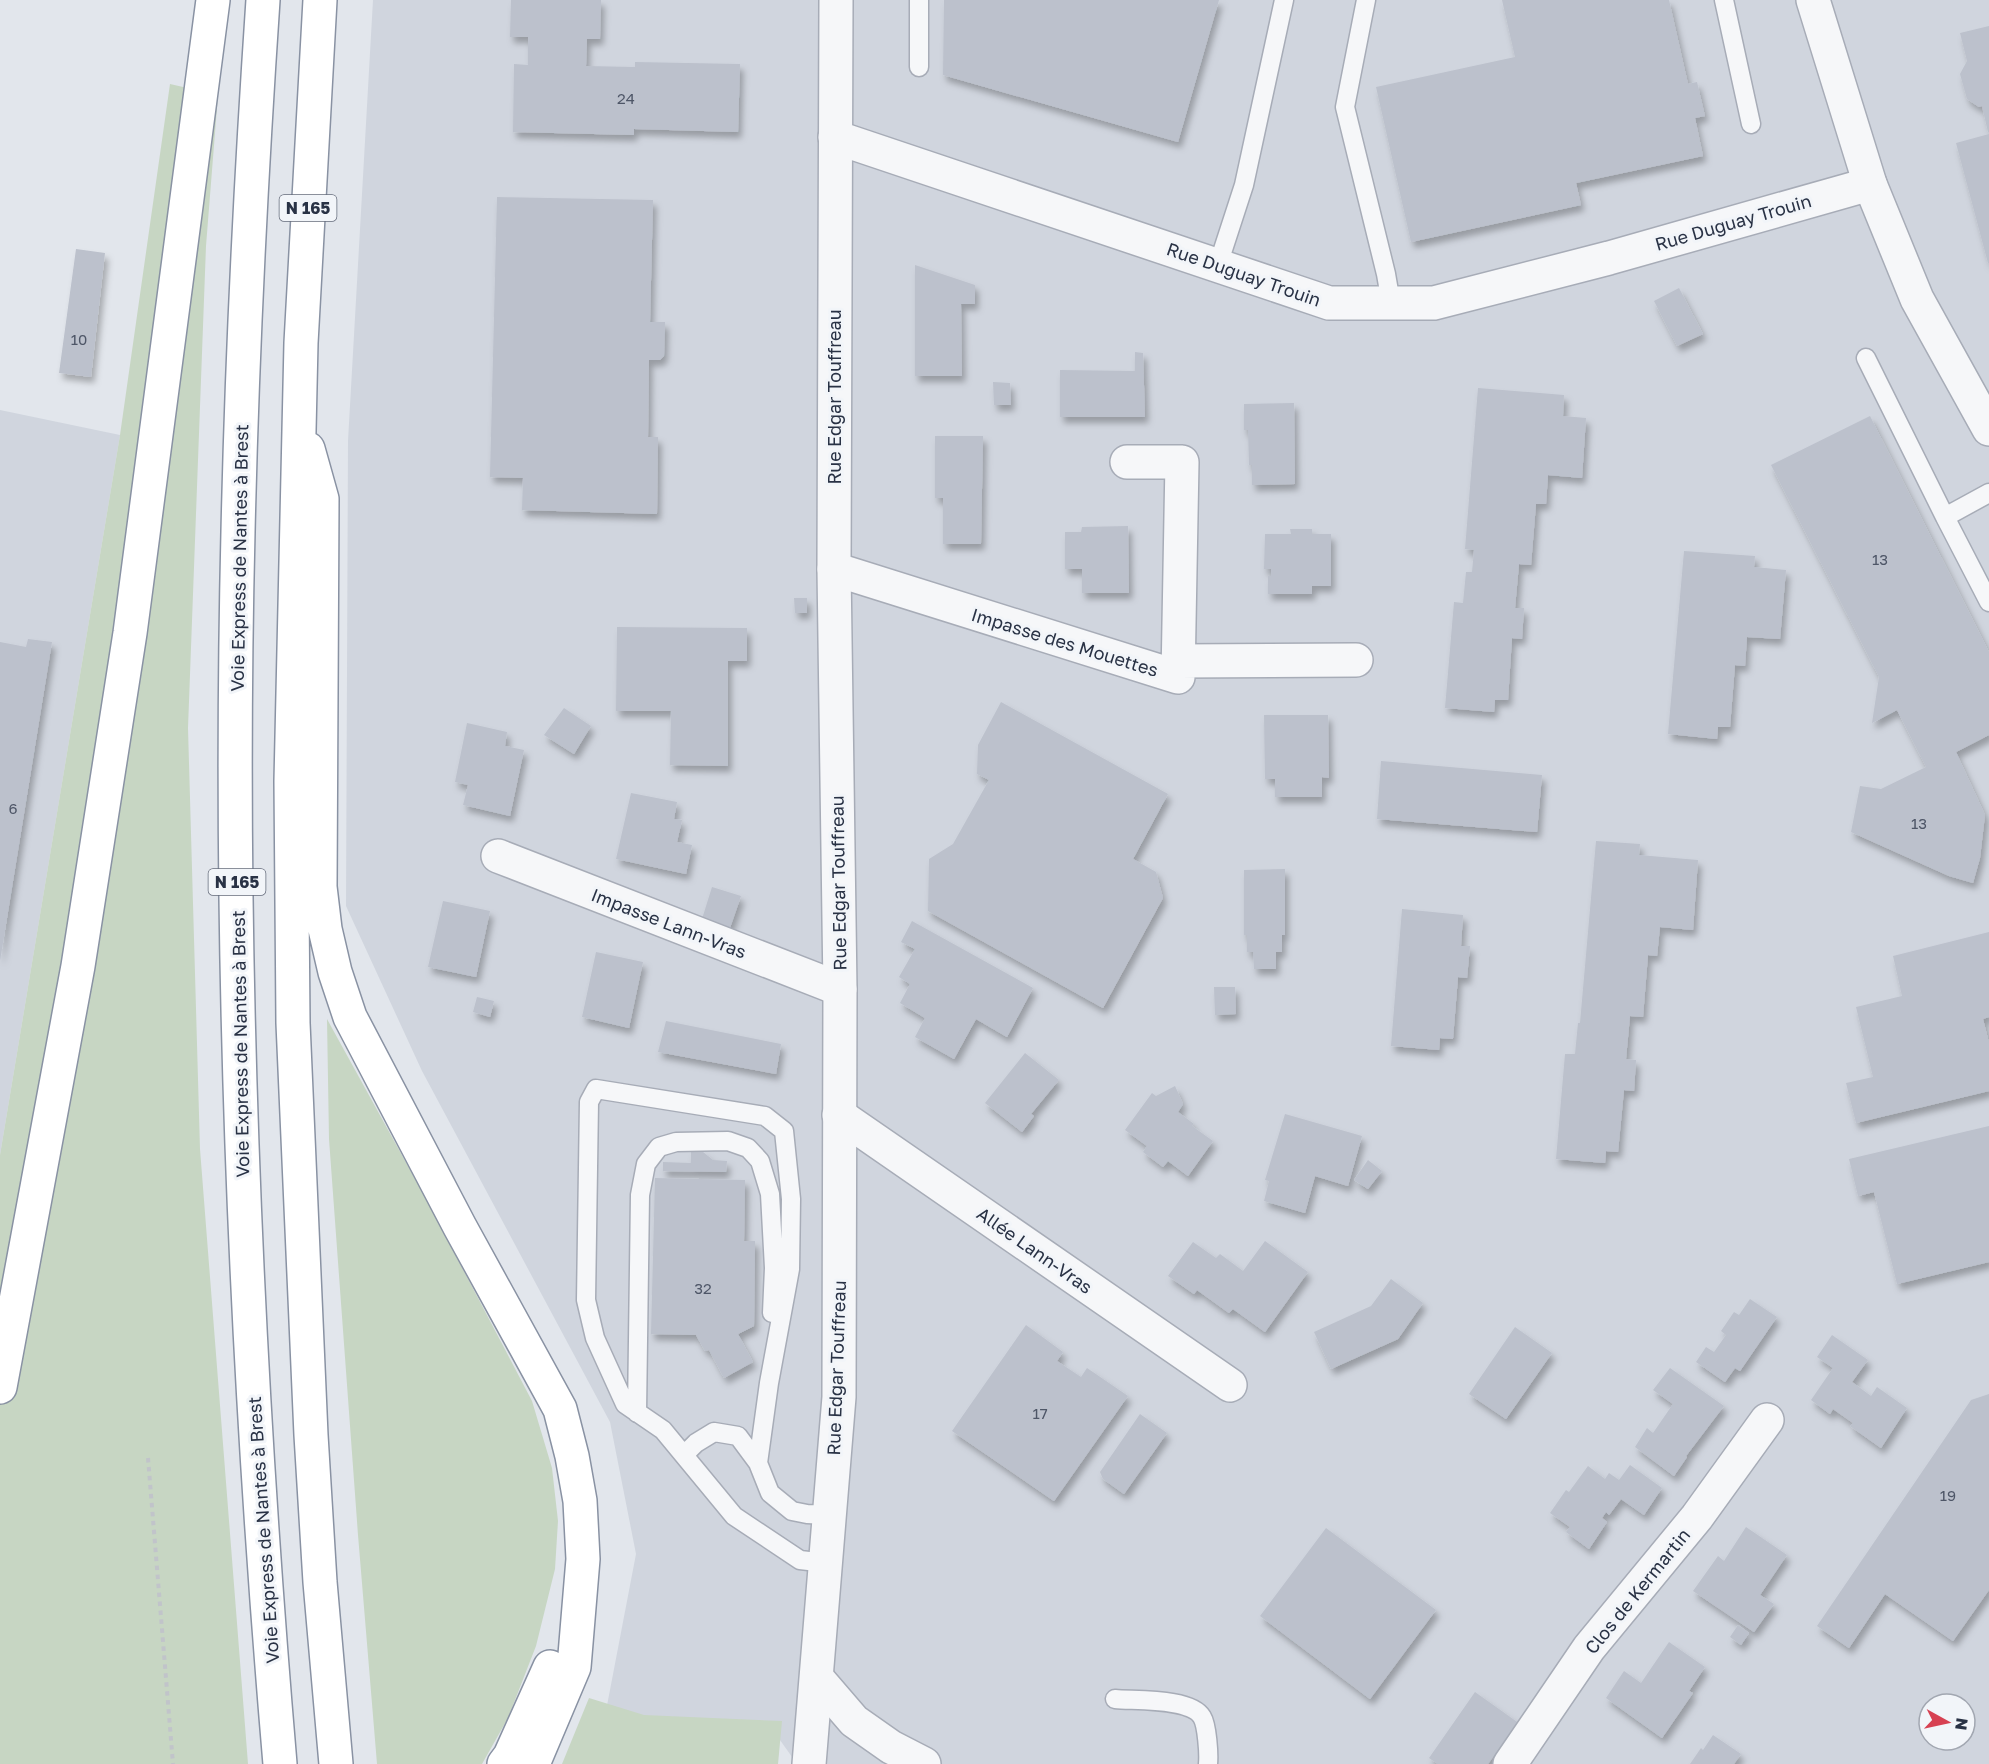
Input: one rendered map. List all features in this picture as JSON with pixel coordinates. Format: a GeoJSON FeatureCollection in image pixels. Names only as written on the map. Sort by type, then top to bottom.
{"type":"FeatureCollection","features":[{"type":"Feature","properties":{"kind":"highway"},"geometry":{"type":"LineString","coordinates":[[0,1387],[78,966],[130,633],[213,0]]}},
{"type":"Feature","properties":{"kind":"highway","name":"Voie Express de Nantes à Brest"},"geometry":{"type":"LineString","coordinates":[[263,0],[243,360],[237,533],[235,759],[244,1196],[267,1604],[280,1764]]}},
{"type":"Feature","properties":{"kind":"highway","name":"N 165"},"geometry":{"type":"LineString","coordinates":[[320,0],[299,415],[291,781],[293,1023],[312,1447],[320,1582],[336,1764]]}},
{"type":"Feature","properties":{"kind":"highway"},"geometry":{"type":"LineString","coordinates":[[299,415],[322,499],[320,887],[325,929],[333,962],[350,1017],[460,1227],[560,1409],[580,1501],[583,1559],[574,1667],[533,1764]]}},
{"type":"Feature","properties":{"kind":"highway"},"geometry":{"type":"LineString","coordinates":[[504,1764],[510,1756],[552,1662],[583,1559]]}},
{"type":"Feature","properties":{"kind":"street","name":"Rue Edgar Touffreau"},"geometry":{"type":"LineString","coordinates":[[809,1764],[839,1396],[840,989],[834,569],[836,0]]}},
{"type":"Feature","properties":{"kind":"street"},"geometry":{"type":"LineString","coordinates":[[1813,0],[1870,184],[1917,299],[1989,429]]}},
{"type":"Feature","properties":{"kind":"street","name":"Rue Duguay Trouin"},"geometry":{"type":"LineString","coordinates":[[835,137],[1329,303],[1434,303],[1870,184]]}},
{"type":"Feature","properties":{"kind":"street","name":"Impasse des Mouettes"},"geometry":{"type":"LineString","coordinates":[[834,569],[1178,677],[1182,462],[1127,462]]}},
{"type":"Feature","properties":{"kind":"street"},"geometry":{"type":"LineString","coordinates":[[1178,661],[1356,660]]}},
{"type":"Feature","properties":{"kind":"street","name":"Impasse Lann-Vras"},"geometry":{"type":"LineString","coordinates":[[498,856],[840,989]]}},
{"type":"Feature","properties":{"kind":"street","name":"Allée Lann-Vras"},"geometry":{"type":"LineString","coordinates":[[839,1115],[1230,1385]]}},
{"type":"Feature","properties":{"kind":"street","name":"Clos de Kermartin"},"geometry":{"type":"LineString","coordinates":[[1510,1764],[1589,1648],[1697,1517],[1767,1420]]}},
{"type":"Feature","properties":{"kind":"street"},"geometry":{"type":"LineString","coordinates":[[817,1678],[854,1721],[891,1747],[924,1764]]}},
{"type":"Feature","properties":{"kind":"lane"},"geometry":{"type":"LineString","coordinates":[[919,0],[919,67]]}},
{"type":"Feature","properties":{"kind":"lane"},"geometry":{"type":"LineString","coordinates":[[1218,265],[1244,185],[1284,0]]}},
{"type":"Feature","properties":{"kind":"lane"},"geometry":{"type":"LineString","coordinates":[[1366,0],[1345,106],[1391,303]]}},
{"type":"Feature","properties":{"kind":"lane"},"geometry":{"type":"LineString","coordinates":[[1724,0],[1751,124]]}},
{"type":"Feature","properties":{"kind":"lane"},"geometry":{"type":"LineString","coordinates":[[1866,358],[1989,602]]}},
{"type":"Feature","properties":{"kind":"lane"},"geometry":{"type":"LineString","coordinates":[[1945,517],[1989,493]]}},
{"type":"Feature","properties":{"kind":"lane"},"geometry":{"type":"LineString","coordinates":[[758,1463],[769,1383],[790,1269],[791,1199],[784,1131],[765,1116],[596,1089],[590,1102],[586,1300],[595,1338],[625,1404],[663,1430],[734,1516],[800,1560],[826,1563]]}},
{"type":"Feature","properties":{"kind":"lane"},"geometry":{"type":"LineString","coordinates":[[637,1413],[640,1195],[646,1164],[659,1147],[676,1142],[728,1141],[748,1148],[760,1161],[770,1194],[774,1269],[769,1383]]}},
{"type":"Feature","properties":{"kind":"lane"},"geometry":{"type":"LineString","coordinates":[[684,1455],[696,1443],[714,1432],[738,1436],[758,1463],[770,1493],[792,1511],[829,1515]]}},
{"type":"Feature","properties":{"kind":"lane"},"geometry":{"type":"LineString","coordinates":[[1115,1699],[1176,1703],[1192,1708],[1202,1717],[1208,1743],[1208,1764]]}},
{"type":"Feature","properties":{"kind":"path"},"geometry":{"type":"LineString","coordinates":[[148,1458],[173,1764]]}},
{"type":"Feature","properties":{"kind":"shaded area"},"geometry":{"type":"Polygon","coordinates":[[[373,0],[1989,0],[1989,1764],[797,1764],[775,1733],[605,1716],[636,1554],[610,1422],[422,1071],[346,906],[348,441],[373,0]]]}},
{"type":"Feature","properties":{"kind":"shaded area"},"geometry":{"type":"Polygon","coordinates":[[[0,410],[120,435],[0,1155],[0,410]]]}},
{"type":"Feature","properties":{"kind":"green space"},"geometry":{"type":"Polygon","coordinates":[[[170,84],[218,95],[206,246],[188,728],[200,1149],[248,1764],[0,1764],[0,1155],[120,435],[170,84]]]}},
{"type":"Feature","properties":{"kind":"green space"},"geometry":{"type":"Polygon","coordinates":[[[327,1019],[425,1197],[532,1401],[552,1468],[558,1521],[555,1569],[536,1646],[508,1718],[482,1764],[377,1764],[329,1139],[327,1019]]]}},
{"type":"Feature","properties":{"kind":"green space"},"geometry":{"type":"Polygon","coordinates":[[[589,1698],[644,1715],[782,1721],[778,1764],[562,1764],[589,1698]]]}},
{"type":"Feature","properties":{"kind":"building"},"geometry":{"type":"Polygon","coordinates":[[[511,0],[601,0],[600,39],[587,39],[586,66],[635,67],[635,62],[740,64],[738,132],[634,129],[634,135],[513,132],[514,64],[528,65],[528,37],[510,37],[511,0]]]}},
{"type":"Feature","properties":{"kind":"building"},"geometry":{"type":"Polygon","coordinates":[[[944,0],[1219,0],[1178,142],[943,75],[944,0]]]}},
{"type":"Feature","properties":{"kind":"building"},"geometry":{"type":"Polygon","coordinates":[[[1502,0],[1669,0],[1688,84],[1697,82],[1705,116],[1695,118],[1703,156],[1576,183],[1581,205],[1411,242],[1376,87],[1515,57],[1502,0]]]}},
{"type":"Feature","properties":{"kind":"building"},"geometry":{"type":"Polygon","coordinates":[[[1989,26],[1988,132],[1982,106],[1979,107],[1967,99],[1960,74],[1967,61],[1960,33],[1989,26]]]}},
{"type":"Feature","properties":{"kind":"building"},"geometry":{"type":"Polygon","coordinates":[[[1989,134],[1989,263],[1988,263],[1956,143],[1989,134]]]}},
{"type":"Feature","properties":{"kind":"building"},"geometry":{"type":"Polygon","coordinates":[[[497,197],[653,200],[650,322],[665,322],[664,356],[660,360],[649,360],[648,437],[658,437],[657,514],[522,510],[523,478],[490,477],[497,197]]]}},
{"type":"Feature","properties":{"kind":"building"},"geometry":{"type":"Polygon","coordinates":[[[76,249],[105,253],[91,377],[59,373],[76,249]]]}},
{"type":"Feature","properties":{"kind":"building"},"geometry":{"type":"Polygon","coordinates":[[[915,265],[975,285],[975,304],[961,304],[962,376],[915,376],[915,265]]]}},
{"type":"Feature","properties":{"kind":"building"},"geometry":{"type":"Polygon","coordinates":[[[1679,288],[1703,334],[1677,346],[1654,301],[1679,288]]]}},
{"type":"Feature","properties":{"kind":"building"},"geometry":{"type":"Polygon","coordinates":[[[1135,352],[1143,353],[1145,417],[1060,417],[1060,370],[1135,371],[1135,352]]]}},
{"type":"Feature","properties":{"kind":"building"},"geometry":{"type":"Polygon","coordinates":[[[993,382],[1010,383],[1011,405],[994,405],[993,382]]]}},
{"type":"Feature","properties":{"kind":"building"},"geometry":{"type":"Polygon","coordinates":[[[1478,388],[1564,395],[1563,416],[1586,418],[1582,478],[1548,475],[1546,504],[1536,504],[1531,565],[1519,564],[1515,608],[1524,608],[1522,639],[1512,638],[1508,700],[1495,700],[1494,712],[1445,708],[1454,602],[1463,603],[1466,572],[1472,572],[1474,550],[1465,549],[1478,388]]]}},
{"type":"Feature","properties":{"kind":"building"},"geometry":{"type":"Polygon","coordinates":[[[1294,403],[1295,484],[1252,485],[1248,430],[1244,430],[1244,404],[1294,403]]]}},
{"type":"Feature","properties":{"kind":"building"},"geometry":{"type":"Polygon","coordinates":[[[1870,416],[1989,652],[1989,735],[1956,752],[1985,815],[1980,858],[1973,883],[1949,876],[1851,832],[1860,786],[1881,789],[1926,767],[1897,710],[1872,723],[1879,677],[1771,465],[1870,416]]]}},
{"type":"Feature","properties":{"kind":"building"},"geometry":{"type":"Polygon","coordinates":[[[935,436],[983,436],[981,544],[943,544],[943,498],[935,498],[935,436]]]}},
{"type":"Feature","properties":{"kind":"building"},"geometry":{"type":"Polygon","coordinates":[[[1128,526],[1129,593],[1082,593],[1082,569],[1065,569],[1065,532],[1081,532],[1082,527],[1128,526]]]}},
{"type":"Feature","properties":{"kind":"building"},"geometry":{"type":"Polygon","coordinates":[[[1290,529],[1312,529],[1312,534],[1331,534],[1331,586],[1312,586],[1312,594],[1268,594],[1268,576],[1271,576],[1271,569],[1264,569],[1265,534],[1291,534],[1290,529]]]}},
{"type":"Feature","properties":{"kind":"building"},"geometry":{"type":"Polygon","coordinates":[[[1684,551],[1755,556],[1754,567],[1786,570],[1780,639],[1747,637],[1745,666],[1735,665],[1730,727],[1718,727],[1717,739],[1668,734],[1684,551]]]}},
{"type":"Feature","properties":{"kind":"building"},"geometry":{"type":"Polygon","coordinates":[[[794,598],[807,598],[807,613],[795,613],[794,598]]]}},
{"type":"Feature","properties":{"kind":"building"},"geometry":{"type":"Polygon","coordinates":[[[617,627],[747,628],[747,661],[728,661],[728,766],[670,765],[671,711],[616,711],[617,627]]]}},
{"type":"Feature","properties":{"kind":"building"},"geometry":{"type":"Polygon","coordinates":[[[28,639],[52,642],[0,961],[0,642],[26,647],[28,639]]]}},
{"type":"Feature","properties":{"kind":"building"},"geometry":{"type":"Polygon","coordinates":[[[1001,702],[1168,794],[1133,859],[1156,872],[1163,898],[1103,1008],[928,911],[929,859],[953,844],[989,780],[977,774],[978,745],[1001,702]]]}},
{"type":"Feature","properties":{"kind":"building"},"geometry":{"type":"Polygon","coordinates":[[[564,708],[591,726],[574,754],[544,735],[564,708]]]}},
{"type":"Feature","properties":{"kind":"building"},"geometry":{"type":"Polygon","coordinates":[[[1264,715],[1328,715],[1329,778],[1322,777],[1322,797],[1275,797],[1275,779],[1265,779],[1264,715]]]}},
{"type":"Feature","properties":{"kind":"building"},"geometry":{"type":"Polygon","coordinates":[[[467,723],[507,732],[505,746],[524,750],[510,816],[463,805],[468,785],[455,782],[467,723]]]}},
{"type":"Feature","properties":{"kind":"building"},"geometry":{"type":"Polygon","coordinates":[[[1381,761],[1542,775],[1537,832],[1377,819],[1381,761]]]}},
{"type":"Feature","properties":{"kind":"building"},"geometry":{"type":"Polygon","coordinates":[[[631,793],[677,802],[674,819],[682,820],[677,842],[692,845],[686,874],[616,859],[631,793]]]}},
{"type":"Feature","properties":{"kind":"building"},"geometry":{"type":"Polygon","coordinates":[[[1596,841],[1640,844],[1639,855],[1698,860],[1693,930],[1660,927],[1657,956],[1648,955],[1643,1017],[1630,1016],[1626,1059],[1636,1060],[1634,1091],[1624,1090],[1618,1152],[1606,1151],[1605,1163],[1556,1159],[1565,1054],[1575,1054],[1578,1023],[1580,1023],[1596,841]]]}},
{"type":"Feature","properties":{"kind":"building"},"geometry":{"type":"Polygon","coordinates":[[[1285,869],[1285,935],[1282,935],[1282,952],[1276,952],[1276,969],[1254,969],[1253,952],[1247,952],[1247,935],[1244,935],[1244,870],[1285,869]]]}},
{"type":"Feature","properties":{"kind":"building"},"geometry":{"type":"Polygon","coordinates":[[[712,887],[741,896],[730,928],[702,919],[712,887]]]}},
{"type":"Feature","properties":{"kind":"building"},"geometry":{"type":"Polygon","coordinates":[[[443,901],[490,911],[476,977],[428,967],[443,901]]]}},
{"type":"Feature","properties":{"kind":"building"},"geometry":{"type":"Polygon","coordinates":[[[1402,909],[1463,915],[1461,946],[1470,946],[1467,978],[1458,977],[1453,1039],[1440,1038],[1439,1050],[1391,1046],[1402,909]]]}},
{"type":"Feature","properties":{"kind":"building"},"geometry":{"type":"Polygon","coordinates":[[[912,921],[1033,988],[1007,1037],[976,1019],[954,1059],[915,1037],[925,1018],[900,1003],[910,984],[899,977],[915,949],[901,942],[912,921]]]}},
{"type":"Feature","properties":{"kind":"building"},"geometry":{"type":"Polygon","coordinates":[[[1989,932],[1989,1017],[1983,1019],[1989,1043],[1989,1091],[1856,1123],[1846,1083],[1873,1077],[1856,1007],[1902,996],[1893,956],[1989,932]]]}},
{"type":"Feature","properties":{"kind":"building"},"geometry":{"type":"Polygon","coordinates":[[[596,952],[643,962],[629,1028],[582,1017],[596,952]]]}},
{"type":"Feature","properties":{"kind":"building"},"geometry":{"type":"Polygon","coordinates":[[[1214,987],[1235,987],[1236,1014],[1215,1015],[1214,987]]]}},
{"type":"Feature","properties":{"kind":"building"},"geometry":{"type":"Polygon","coordinates":[[[477,997],[494,1001],[490,1017],[473,1012],[477,997]]]}},
{"type":"Feature","properties":{"kind":"building"},"geometry":{"type":"Polygon","coordinates":[[[666,1021],[781,1044],[776,1074],[658,1052],[666,1021]]]}},
{"type":"Feature","properties":{"kind":"building"},"geometry":{"type":"Polygon","coordinates":[[[1025,1053],[1059,1080],[1031,1114],[1034,1116],[1022,1132],[985,1103],[1025,1053]]]}},
{"type":"Feature","properties":{"kind":"building"},"geometry":{"type":"Polygon","coordinates":[[[1175,1086],[1183,1104],[1178,1112],[1194,1124],[1192,1126],[1213,1141],[1188,1176],[1168,1161],[1163,1167],[1143,1152],[1147,1146],[1125,1130],[1152,1093],[1156,1096],[1175,1086]]]}},
{"type":"Feature","properties":{"kind":"building"},"geometry":{"type":"Polygon","coordinates":[[[1285,1114],[1362,1136],[1348,1186],[1315,1176],[1305,1213],[1264,1201],[1269,1181],[1265,1180],[1285,1114]]]}},
{"type":"Feature","properties":{"kind":"building"},"geometry":{"type":"Polygon","coordinates":[[[1989,1126],[1989,1262],[1897,1284],[1874,1192],[1858,1196],[1849,1159],[1989,1126]]]}},
{"type":"Feature","properties":{"kind":"building"},"geometry":{"type":"Polygon","coordinates":[[[691,1152],[703,1152],[713,1160],[727,1161],[726,1172],[663,1171],[663,1162],[691,1163],[691,1152]]]}},
{"type":"Feature","properties":{"kind":"building"},"geometry":{"type":"Polygon","coordinates":[[[1368,1160],[1382,1171],[1368,1189],[1354,1180],[1368,1160]]]}},
{"type":"Feature","properties":{"kind":"building"},"geometry":{"type":"Polygon","coordinates":[[[655,1178],[745,1180],[744,1241],[755,1241],[754,1326],[738,1334],[753,1362],[724,1378],[709,1350],[705,1351],[696,1335],[651,1334],[655,1178]]]}},
{"type":"Feature","properties":{"kind":"building"},"geometry":{"type":"Polygon","coordinates":[[[1265,1241],[1308,1272],[1265,1332],[1233,1309],[1229,1313],[1197,1290],[1194,1294],[1168,1276],[1193,1242],[1216,1258],[1220,1254],[1243,1271],[1265,1241]]]}},
{"type":"Feature","properties":{"kind":"building"},"geometry":{"type":"Polygon","coordinates":[[[1391,1279],[1423,1303],[1398,1339],[1331,1369],[1314,1332],[1371,1306],[1391,1279]]]}},
{"type":"Feature","properties":{"kind":"building"},"geometry":{"type":"Polygon","coordinates":[[[1750,1299],[1777,1317],[1740,1371],[1735,1368],[1725,1382],[1696,1362],[1706,1347],[1714,1352],[1726,1335],[1721,1331],[1734,1312],[1739,1315],[1750,1299]]]}},
{"type":"Feature","properties":{"kind":"building"},"geometry":{"type":"Polygon","coordinates":[[[1026,1325],[1063,1352],[1057,1361],[1081,1377],[1087,1368],[1128,1396],[1054,1501],[952,1431],[1026,1325]]]}},
{"type":"Feature","properties":{"kind":"building"},"geometry":{"type":"Polygon","coordinates":[[[1515,1327],[1552,1353],[1506,1419],[1469,1394],[1515,1327]]]}},
{"type":"Feature","properties":{"kind":"building"},"geometry":{"type":"Polygon","coordinates":[[[1832,1335],[1868,1360],[1852,1382],[1871,1396],[1877,1387],[1907,1408],[1881,1448],[1850,1426],[1853,1423],[1833,1409],[1830,1414],[1811,1400],[1833,1368],[1817,1357],[1832,1335]]]}},
{"type":"Feature","properties":{"kind":"building"},"geometry":{"type":"Polygon","coordinates":[[[1670,1368],[1724,1406],[1686,1456],[1674,1476],[1635,1447],[1647,1428],[1653,1433],[1673,1404],[1653,1390],[1670,1368]]]}},
{"type":"Feature","properties":{"kind":"building"},"geometry":{"type":"Polygon","coordinates":[[[1989,1394],[1989,1590],[1953,1641],[1885,1594],[1849,1648],[1817,1626],[1971,1400],[1989,1394]]]}},
{"type":"Feature","properties":{"kind":"building"},"geometry":{"type":"Polygon","coordinates":[[[1140,1414],[1167,1433],[1124,1494],[1103,1479],[1100,1472],[1140,1414]]]}},
{"type":"Feature","properties":{"kind":"building"},"geometry":{"type":"Polygon","coordinates":[[[1630,1465],[1662,1488],[1644,1515],[1621,1499],[1609,1515],[1606,1512],[1602,1518],[1607,1522],[1589,1549],[1566,1532],[1570,1527],[1550,1513],[1566,1490],[1569,1492],[1588,1466],[1605,1479],[1609,1473],[1619,1480],[1630,1465]]]}},
{"type":"Feature","properties":{"kind":"building"},"geometry":{"type":"Polygon","coordinates":[[[1746,1527],[1787,1555],[1760,1595],[1774,1604],[1754,1632],[1693,1591],[1718,1556],[1724,1561],[1746,1527]]]}},
{"type":"Feature","properties":{"kind":"building"},"geometry":{"type":"Polygon","coordinates":[[[1326,1528],[1436,1610],[1370,1699],[1260,1616],[1326,1528]]]}},
{"type":"Feature","properties":{"kind":"building"},"geometry":{"type":"Polygon","coordinates":[[[1738,1625],[1749,1633],[1741,1645],[1730,1637],[1738,1625]]]}},
{"type":"Feature","properties":{"kind":"building"},"geometry":{"type":"Polygon","coordinates":[[[1669,1642],[1705,1667],[1689,1691],[1693,1693],[1662,1738],[1606,1698],[1624,1671],[1641,1683],[1669,1642]]]}},
{"type":"Feature","properties":{"kind":"building"},"geometry":{"type":"Polygon","coordinates":[[[1475,1692],[1520,1724],[1488,1764],[1438,1764],[1429,1758],[1475,1692]]]}},
{"type":"Feature","properties":{"kind":"building"},"geometry":{"type":"Polygon","coordinates":[[[1713,1735],[1741,1754],[1734,1764],[1690,1764],[1701,1748],[1703,1750],[1713,1735]]]}}]}
